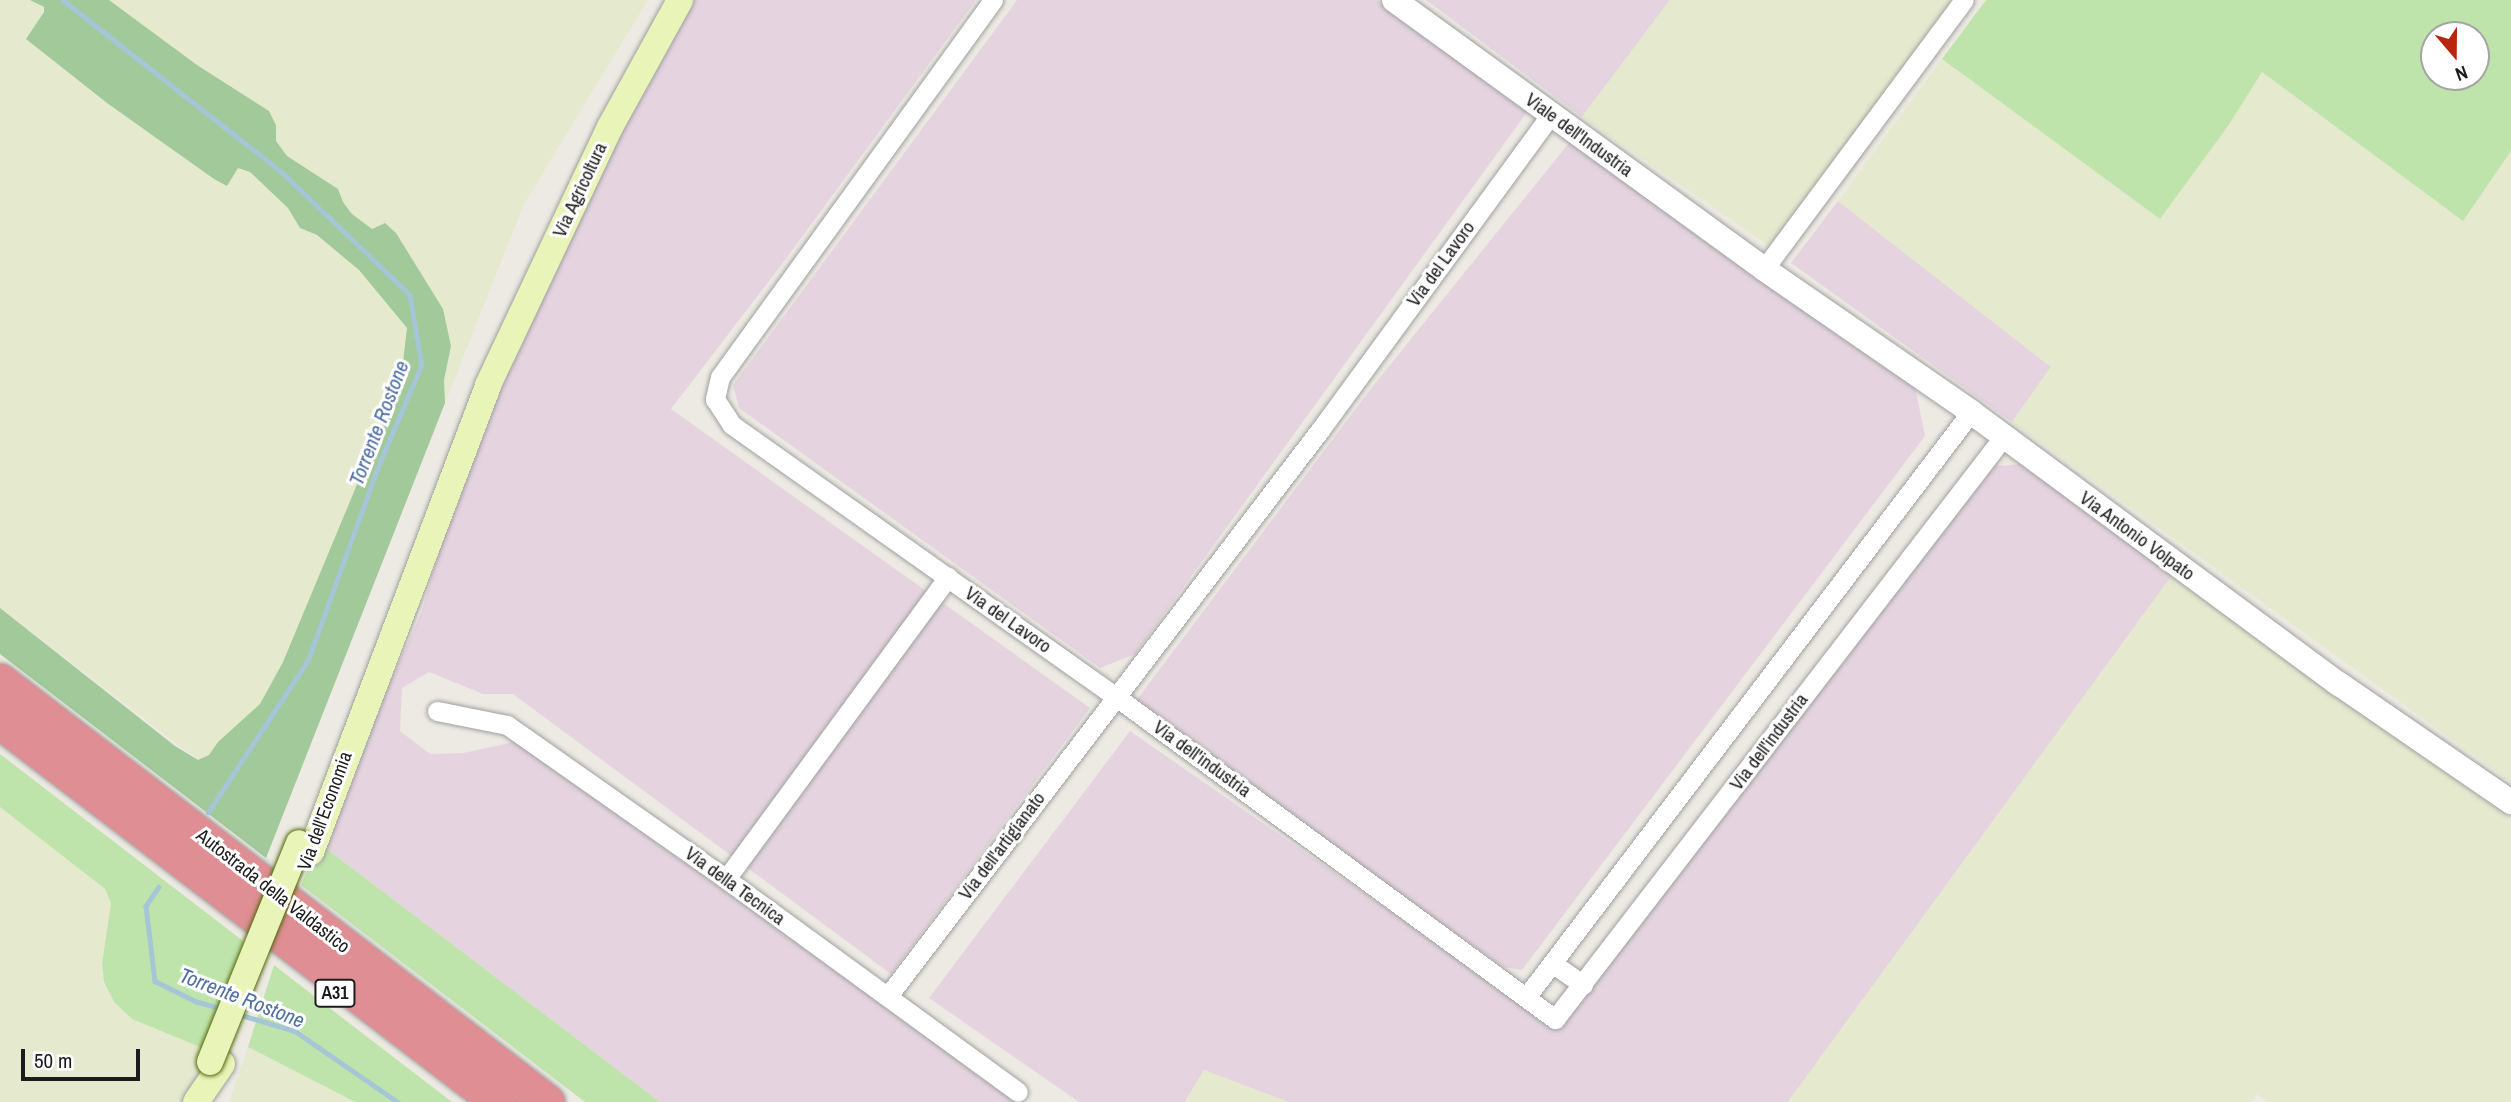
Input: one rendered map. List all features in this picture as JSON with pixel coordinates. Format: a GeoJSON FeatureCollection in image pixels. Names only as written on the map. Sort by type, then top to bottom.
{"type":"FeatureCollection","features":[{"type":"Feature","properties":{"kind":"highway","name":"Autostrada della Valdastico"},"geometry":{"type":"LineString","coordinates":[[0,681],[547,1102]]}},
{"type":"Feature","properties":{"kind":"highway","name":"Autostrada della Valdastico"},"geometry":{"type":"LineString","coordinates":[[0,721],[498,1102]]}},
{"type":"Feature","properties":{"kind":"highway","name":"A31"},"geometry":{"type":"LineString","coordinates":[[203,876],[305,970],[474,1102]]}},
{"type":"Feature","properties":{"kind":"main road","name":"Via Agricoltura"},"geometry":{"type":"LineString","coordinates":[[488,385],[610,127],[680,0]]}},
{"type":"Feature","properties":{"kind":"main road","name":"Via dell'Economia"},"geometry":{"type":"LineString","coordinates":[[195,1102],[216,1063],[362,709],[488,385]]}},
{"type":"Feature","properties":{"kind":"street","name":"Via del Lavoro"},"geometry":{"type":"LineString","coordinates":[[993,0],[720,377],[715,399],[732,425],[1115,696],[1320,430],[1551,114]]}},
{"type":"Feature","properties":{"kind":"street","name":"Viale dell'Industria"},"geometry":{"type":"LineString","coordinates":[[1394,0],[1764,269]]}},
{"type":"Feature","properties":{"kind":"street"},"geometry":{"type":"LineString","coordinates":[[1764,269],[1964,0]]}},
{"type":"Feature","properties":{"kind":"street","name":"Via Antonio Volpato"},"geometry":{"type":"LineString","coordinates":[[1764,269],[1971,412],[2339,684],[2511,802]]}},
{"type":"Feature","properties":{"kind":"street","name":"Via dell'industria"},"geometry":{"type":"LineString","coordinates":[[1527,996],[1971,412]]}},
{"type":"Feature","properties":{"kind":"street","name":"Via dell'industria"},"geometry":{"type":"LineString","coordinates":[[1115,696],[1555,1019],[2004,436]]}},
{"type":"Feature","properties":{"kind":"street"},"geometry":{"type":"LineString","coordinates":[[726,879],[948,577]]}},
{"type":"Feature","properties":{"kind":"street","name":"Via dell'artigianato"},"geometry":{"type":"LineString","coordinates":[[888,996],[1115,696]]}},
{"type":"Feature","properties":{"kind":"street","name":"Via della Tecnica"},"geometry":{"type":"LineString","coordinates":[[437,711],[507,725],[726,879],[1018,1092]]}},
{"type":"Feature","properties":{"kind":"street"},"geometry":{"type":"LineString","coordinates":[[1552,963],[1583,985]]}},
{"type":"Feature","properties":{"kind":"shaded area"},"geometry":{"type":"Polygon","coordinates":[[[679,0],[976,0],[779,268],[671,409],[1090,708],[891,974],[513,694],[483,694],[429,672],[402,688],[400,731],[430,754],[463,753],[515,742],[1022,1102],[660,1102],[319,843],[421,613],[477,422],[679,0]]]}},
{"type":"Feature","properties":{"kind":"shaded area"},"geometry":{"type":"Polygon","coordinates":[[[1017,0],[1377,0],[1527,112],[1135,654],[1100,668],[739,408],[733,385],[1017,0]]]}},
{"type":"Feature","properties":{"kind":"shaded area"},"geometry":{"type":"Polygon","coordinates":[[[1426,0],[1670,0],[1582,117],[1426,0]]]}},
{"type":"Feature","properties":{"kind":"shaded area"},"geometry":{"type":"Polygon","coordinates":[[[1569,143],[1683,219],[1915,387],[1925,436],[1522,970],[1503,967],[1132,706],[1369,391],[1569,143]]]}},
{"type":"Feature","properties":{"kind":"shaded area"},"geometry":{"type":"Polygon","coordinates":[[[1838,201],[2051,367],[2012,422],[1791,263],[1838,201]]]}},
{"type":"Feature","properties":{"kind":"shaded area"},"geometry":{"type":"Polygon","coordinates":[[[2022,464],[2173,574],[1788,1102],[1288,1102],[1204,1070],[1185,1102],[1079,1102],[929,998],[1130,731],[1554,1025],[1995,466],[2022,464]]]}},
{"type":"Feature","properties":{"kind":"green space"},"geometry":{"type":"Polygon","coordinates":[[[0,0],[30,0],[44,8],[37,26],[26,39],[107,103],[214,179],[238,167],[250,172],[288,208],[300,228],[317,235],[359,270],[407,328],[401,379],[283,662],[260,704],[218,742],[209,755],[198,760],[0,608],[0,0]]]}},
{"type":"Feature","properties":{"kind":"green space"},"geometry":{"type":"Polygon","coordinates":[[[30,0],[109,0],[197,65],[269,111],[276,125],[276,141],[287,156],[338,189],[352,214],[372,229],[385,223],[396,233],[443,309],[451,346],[444,380],[445,403],[266,858],[0,654],[0,608],[175,746],[198,760],[209,755],[218,742],[260,704],[283,662],[401,379],[407,328],[359,270],[317,235],[300,228],[288,208],[250,172],[238,168],[227,186],[214,179],[107,103],[26,39],[44,12],[44,7],[30,0]]]}},
{"type":"Feature","properties":{"kind":"green space"},"geometry":{"type":"Polygon","coordinates":[[[109,0],[648,0],[524,204],[445,403],[444,380],[451,346],[443,310],[396,233],[385,223],[372,229],[352,214],[338,189],[287,156],[276,141],[276,125],[269,111],[197,65],[109,0]]]}},
{"type":"Feature","properties":{"kind":"green space"},"geometry":{"type":"Polygon","coordinates":[[[1670,0],[1955,0],[1772,248],[1582,117],[1670,0]]]}},
{"type":"Feature","properties":{"kind":"green space"},"geometry":{"type":"Polygon","coordinates":[[[1986,0],[2511,0],[2511,151],[2463,221],[2262,72],[2228,126],[2160,219],[1942,59],[1986,0]]]}},
{"type":"Feature","properties":{"kind":"green space"},"geometry":{"type":"Polygon","coordinates":[[[1942,59],[2159,218],[2228,125],[2262,71],[2463,220],[2511,151],[2511,782],[2012,422],[2051,367],[1838,201],[1942,59]]]}},
{"type":"Feature","properties":{"kind":"green space"},"geometry":{"type":"Polygon","coordinates":[[[2173,574],[2511,820],[2511,1102],[2268,1102],[2257,1094],[2251,1102],[1788,1102],[2173,574]]]}},
{"type":"Feature","properties":{"kind":"green space"},"geometry":{"type":"Polygon","coordinates":[[[0,754],[247,944],[210,1051],[132,1019],[114,1002],[104,982],[102,964],[111,903],[105,889],[0,807],[0,754]]]}},
{"type":"Feature","properties":{"kind":"green space"},"geometry":{"type":"Polygon","coordinates":[[[0,807],[105,889],[111,902],[102,964],[104,983],[114,1002],[132,1019],[210,1051],[192,1102],[0,1102],[0,807]]]}},
{"type":"Feature","properties":{"kind":"green space"},"geometry":{"type":"Polygon","coordinates":[[[319,843],[660,1102],[585,1102],[301,885],[319,843]]]}},
{"type":"Feature","properties":{"kind":"green space"},"geometry":{"type":"Polygon","coordinates":[[[274,965],[452,1102],[355,1102],[248,1047],[274,965]]]}},
{"type":"Feature","properties":{"kind":"green space"},"geometry":{"type":"Polygon","coordinates":[[[248,1047],[355,1102],[229,1102],[248,1047]]]}},
{"type":"Feature","properties":{"kind":"green space"},"geometry":{"type":"Polygon","coordinates":[[[1204,1070],[1288,1102],[1185,1102],[1204,1070]]]}},
{"type":"Feature","properties":{"kind":"waterway","name":"Torrente Rostone"},"geometry":{"type":"LineString","coordinates":[[63,0],[283,173],[410,295],[422,365],[378,468],[308,661],[209,812]]}},
{"type":"Feature","properties":{"kind":"waterway","name":"Torrente Rostone"},"geometry":{"type":"LineString","coordinates":[[159,887],[146,906],[155,981],[195,1001],[223,1009]]}},
{"type":"Feature","properties":{"kind":"waterway","name":"Torrente Rostone"},"geometry":{"type":"LineString","coordinates":[[238,1014],[295,1031],[398,1102]]}}]}
